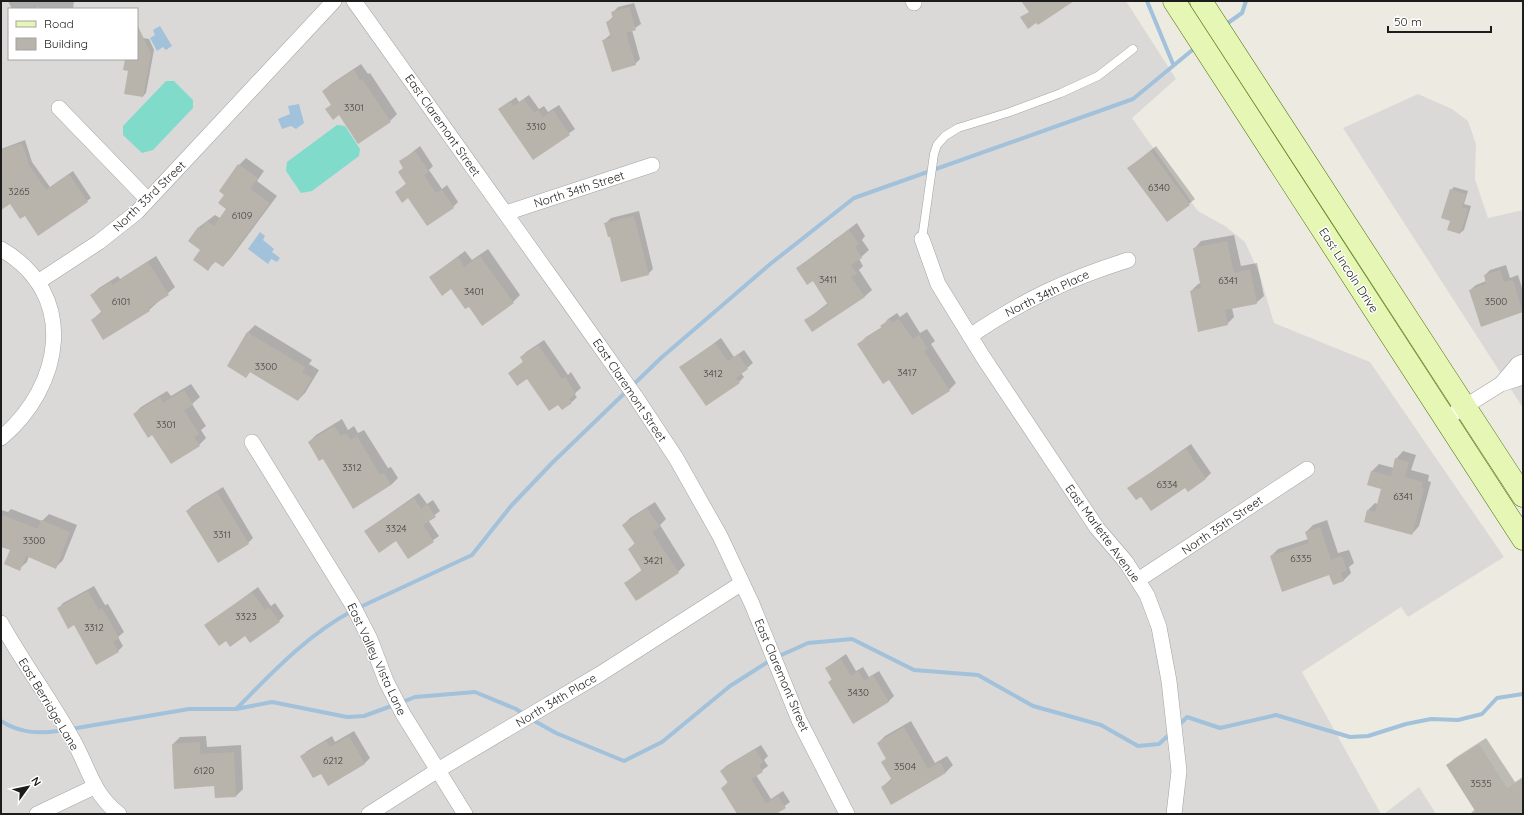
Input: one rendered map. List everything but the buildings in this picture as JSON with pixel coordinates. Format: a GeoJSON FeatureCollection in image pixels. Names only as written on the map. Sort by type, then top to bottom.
{"type":"FeatureCollection","features":[{"type":"Feature","properties":{"kind":"main road","name":"East Lincoln Drive"},"geometry":{"type":"LineString","coordinates":[[1192,9],[1228,43],[1523,496]]}},
{"type":"Feature","properties":{"kind":"main road","name":"East Lincoln Drive"},"geometry":{"type":"LineString","coordinates":[[1192,9],[1209,55],[1523,539]]}},
{"type":"Feature","properties":{"kind":"street","name":"North 33rd Street"},"geometry":{"type":"LineString","coordinates":[[38,282],[120,227],[148,200],[334,1]]}},
{"type":"Feature","properties":{"kind":"street","name":"East Claremont Street"},"geometry":{"type":"LineString","coordinates":[[354,1],[625,381],[676,458],[720,536],[752,604],[799,720],[847,814]]}},
{"type":"Feature","properties":{"kind":"street"},"geometry":{"type":"LineString","coordinates":[[59,108],[148,200]]}},
{"type":"Feature","properties":{"kind":"street","name":"North 34th Street"},"geometry":{"type":"LineString","coordinates":[[506,213],[652,165]]}},
{"type":"Feature","properties":{"kind":"street","name":"East Marlette Avenue"},"geometry":{"type":"LineString","coordinates":[[922,239],[938,284],[970,336],[1097,528],[1126,562],[1147,595],[1159,627],[1166,653],[1178,771],[1174,814]]}},
{"type":"Feature","properties":{"kind":"street"},"geometry":{"type":"LineString","coordinates":[[1,248],[24,265],[38,282],[52,315],[54,338],[52,360],[43,386],[26,412],[1,438]]}},
{"type":"Feature","properties":{"kind":"street","name":"North 34th Place"},"geometry":{"type":"LineString","coordinates":[[970,336],[1004,313],[1047,290],[1087,273],[1128,260]]}},
{"type":"Feature","properties":{"kind":"street"},"geometry":{"type":"LineString","coordinates":[[1501,384],[1518,364],[1523,362]]}},
{"type":"Feature","properties":{"kind":"street"},"geometry":{"type":"LineString","coordinates":[[1445,419],[1501,384],[1523,377]]}},
{"type":"Feature","properties":{"kind":"street","name":"East Valley Vista Lane"},"geometry":{"type":"LineString","coordinates":[[252,442],[352,604],[403,714],[465,814]]}},
{"type":"Feature","properties":{"kind":"street","name":"North 35th Street"},"geometry":{"type":"LineString","coordinates":[[1138,580],[1307,470]]}},
{"type":"Feature","properties":{"kind":"street","name":"North 34th Place"},"geometry":{"type":"LineString","coordinates":[[369,814],[438,770],[600,674],[742,584]]}},
{"type":"Feature","properties":{"kind":"street","name":"East Berridge Lane"},"geometry":{"type":"LineString","coordinates":[[1,623],[13,646],[74,741],[94,787]]}},
{"type":"Feature","properties":{"kind":"street"},"geometry":{"type":"LineString","coordinates":[[37,814],[94,787],[106,804],[119,814]]}},
{"type":"Feature","properties":{"kind":"lane"},"geometry":{"type":"LineString","coordinates":[[922,239],[934,154],[937,145],[945,136],[958,128],[1061,94],[1098,76],[1133,49]]}},
{"type":"Feature","properties":{"kind":"shaded area"},"geometry":{"type":"Polygon","coordinates":[[[1,1],[1126,1],[1176,79],[1132,118],[1198,211],[1225,226],[1245,242],[1260,275],[1274,323],[1370,362],[1504,557],[1408,617],[1401,607],[1302,672],[1381,814],[1,814],[1,1]]]}},
{"type":"Feature","properties":{"kind":"shaded area"},"geometry":{"type":"Polygon","coordinates":[[[160,26],[172,46],[166,50],[163,47],[157,51],[150,38],[155,35],[153,30],[160,26]]]}},
{"type":"Feature","properties":{"kind":"shaded area"},"geometry":{"type":"Polygon","coordinates":[[[166,81],[174,81],[193,100],[193,108],[153,150],[142,153],[123,135],[123,126],[166,81]]]}},
{"type":"Feature","properties":{"kind":"shaded area"},"geometry":{"type":"Polygon","coordinates":[[[1418,94],[1452,109],[1468,121],[1476,144],[1475,179],[1488,218],[1523,210],[1523,408],[1343,128],[1418,94]]]}},
{"type":"Feature","properties":{"kind":"shaded area"},"geometry":{"type":"Polygon","coordinates":[[[299,104],[304,123],[296,129],[291,126],[282,129],[278,119],[290,114],[288,106],[299,104]]]}},
{"type":"Feature","properties":{"kind":"shaded area"},"geometry":{"type":"Polygon","coordinates":[[[337,125],[345,126],[360,149],[359,156],[312,191],[301,193],[286,171],[287,162],[337,125]]]}},
{"type":"Feature","properties":{"kind":"shaded area"},"geometry":{"type":"Polygon","coordinates":[[[260,232],[265,236],[263,240],[274,249],[272,252],[280,258],[277,262],[271,259],[268,264],[248,249],[260,232]]]}},
{"type":"Feature","properties":{"kind":"shaded area"},"geometry":{"type":"Polygon","coordinates":[[[1419,787],[1436,814],[1384,814],[1419,787]]]}},
{"type":"Feature","properties":{"kind":"waterway"},"geometry":{"type":"LineString","coordinates":[[1147,1],[1173,64]]}},
{"type":"Feature","properties":{"kind":"waterway"},"geometry":{"type":"LineString","coordinates":[[1225,25],[1242,13],[1246,1]]}},
{"type":"Feature","properties":{"kind":"waterway"},"geometry":{"type":"LineString","coordinates":[[358,608],[472,555],[511,506],[552,463],[661,358],[769,265],[854,198],[1133,99],[1196,47]]}},
{"type":"Feature","properties":{"kind":"waterway"},"geometry":{"type":"LineString","coordinates":[[237,708],[277,668],[305,643],[320,631],[352,611]]}},
{"type":"Feature","properties":{"kind":"waterway"},"geometry":{"type":"LineString","coordinates":[[777,657],[808,643],[852,639],[914,670],[978,675],[1033,706],[1101,725],[1138,746],[1159,744],[1171,733]]}},
{"type":"Feature","properties":{"kind":"waterway"},"geometry":{"type":"LineString","coordinates":[[531,719],[556,733],[624,761],[662,742],[730,686],[771,660]]}},
{"type":"Feature","properties":{"kind":"waterway"},"geometry":{"type":"LineString","coordinates":[[400,703],[415,697],[475,692],[516,709],[525,715]]}},
{"type":"Feature","properties":{"kind":"waterway"},"geometry":{"type":"LineString","coordinates":[[1177,727],[1187,717],[1220,728],[1276,715],[1350,737],[1368,736],[1406,724],[1431,719],[1458,720],[1482,714],[1497,698],[1523,694]]}},
{"type":"Feature","properties":{"kind":"waterway"},"geometry":{"type":"LineString","coordinates":[[71,729],[189,709],[236,709],[272,702],[347,717],[364,716],[394,705]]}},
{"type":"Feature","properties":{"kind":"waterway"},"geometry":{"type":"LineString","coordinates":[[1,721],[24,731],[47,732],[64,730]]}}]}
